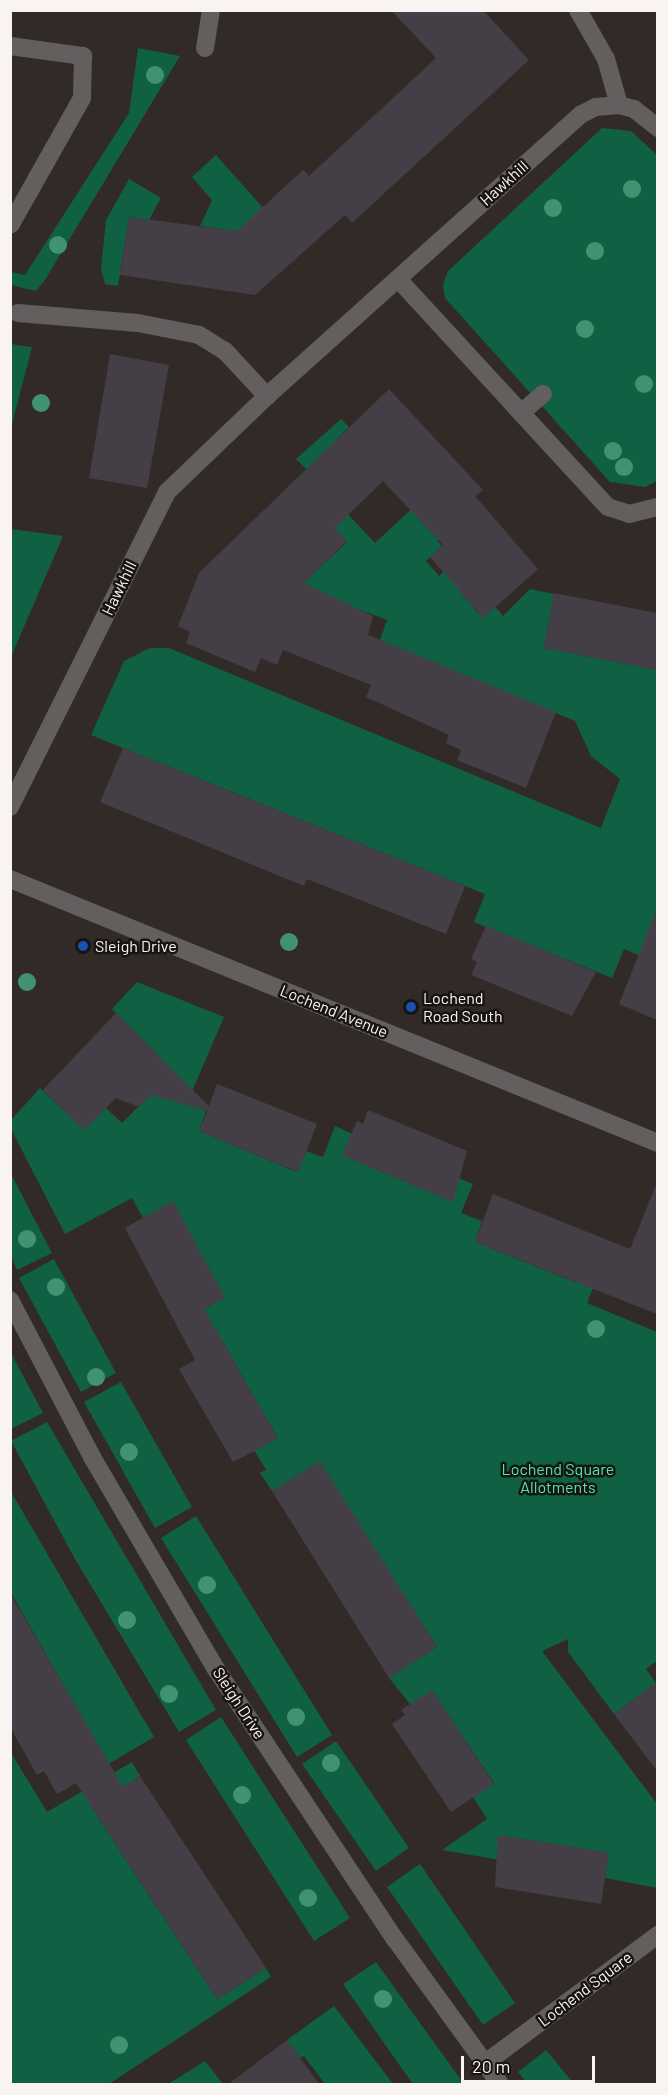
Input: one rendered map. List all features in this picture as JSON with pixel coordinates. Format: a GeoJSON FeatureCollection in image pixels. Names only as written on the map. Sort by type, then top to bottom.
{"type":"FeatureCollection","features":[{"type":"Feature","properties":{"kind":"street"},"geometry":{"type":"LineString","coordinates":[[205,48],[211,10]]}},
{"type":"Feature","properties":{"kind":"street"},"geometry":{"type":"LineString","coordinates":[[578,10],[606,58],[619,105],[634,109],[657,128]]}},
{"type":"Feature","properties":{"kind":"street"},"geometry":{"type":"LineString","coordinates":[[10,46],[83,56],[82,98],[11,224]]}},
{"type":"Feature","properties":{"kind":"street","name":"Hawkhill"},"geometry":{"type":"LineString","coordinates":[[10,807],[167,492],[267,396],[580,115],[596,107],[619,105]]}},
{"type":"Feature","properties":{"kind":"street"},"geometry":{"type":"LineString","coordinates":[[398,279],[608,507],[635,514],[657,507]]}},
{"type":"Feature","properties":{"kind":"street"},"geometry":{"type":"LineString","coordinates":[[18,313],[138,323],[199,335],[225,351],[267,396]]}},
{"type":"Feature","properties":{"kind":"street"},"geometry":{"type":"LineString","coordinates":[[521,413],[543,394]]}},
{"type":"Feature","properties":{"kind":"street","name":"Lochend Avenue"},"geometry":{"type":"LineString","coordinates":[[10,879],[657,1143]]}},
{"type":"Feature","properties":{"kind":"street","name":"Sleigh Drive"},"geometry":{"type":"LineString","coordinates":[[10,1300],[92,1457],[216,1669],[390,1932],[500,2085]]}},
{"type":"Feature","properties":{"kind":"street","name":"Lochend Square"},"geometry":{"type":"LineString","coordinates":[[484,2064],[657,1935]]}},
{"type":"Feature","properties":{"kind":"green space"},"geometry":{"type":"Polygon","coordinates":[[[138,48],[180,56],[45,280],[36,291],[11,285],[11,272],[25,275],[129,113],[138,48]]]}},
{"type":"Feature","properties":{"kind":"green space"},"geometry":{"type":"Polygon","coordinates":[[[602,128],[631,131],[657,155],[657,481],[645,487],[610,482],[445,298],[443,285],[448,271],[602,128]]]}},
{"type":"Feature","properties":{"kind":"green space"},"geometry":{"type":"Polygon","coordinates":[[[216,155],[263,208],[237,231],[200,226],[212,200],[192,177],[216,155]]]}},
{"type":"Feature","properties":{"kind":"green space"},"geometry":{"type":"Polygon","coordinates":[[[129,179],[161,198],[149,220],[129,217],[118,286],[105,284],[101,269],[106,220],[129,179]]]}},
{"type":"Feature","properties":{"kind":"green space"},"geometry":{"type":"Polygon","coordinates":[[[10,344],[32,347],[11,428],[10,344]]]}},
{"type":"Feature","properties":{"kind":"green space"},"geometry":{"type":"Polygon","coordinates":[[[341,419],[349,427],[337,439],[352,455],[328,493],[375,543],[418,503],[445,532],[437,540],[442,546],[426,561],[439,576],[455,561],[476,585],[463,595],[478,613],[491,602],[503,616],[530,589],[554,594],[544,648],[657,670],[657,963],[624,949],[612,978],[474,922],[485,894],[91,735],[124,661],[150,648],[169,648],[601,828],[620,779],[591,756],[575,721],[380,640],[387,620],[358,609],[350,627],[295,591],[347,542],[335,528],[308,471],[296,459],[341,419]]]}},
{"type":"Feature","properties":{"kind":"green space"},"geometry":{"type":"Polygon","coordinates":[[[10,529],[63,536],[11,657],[10,529]]]}},
{"type":"Feature","properties":{"kind":"green space","name":"Lochend Square Allotments"},"geometry":{"type":"Polygon","coordinates":[[[137,982],[224,1017],[187,1103],[206,1111],[199,1131],[297,1172],[306,1151],[323,1157],[335,1126],[357,1136],[349,1158],[446,1199],[456,1177],[473,1184],[461,1213],[482,1221],[475,1242],[575,1282],[601,1268],[587,1303],[657,1332],[658,1660],[646,1669],[656,1683],[614,1714],[568,1652],[568,1639],[542,1651],[657,1804],[657,1888],[605,1878],[609,1853],[504,1836],[500,1860],[442,1850],[487,1819],[473,1797],[494,1783],[435,1695],[414,1709],[389,1678],[437,1647],[319,1462],[272,1491],[260,1473],[266,1470],[254,1450],[277,1437],[224,1344],[197,1313],[224,1298],[173,1202],[143,1218],[132,1198],[65,1234],[11,1129],[11,1120],[40,1088],[84,1129],[106,1108],[122,1123],[153,1092],[157,1054],[112,1009],[137,982]]]}},
{"type":"Feature","properties":{"kind":"green space"},"geometry":{"type":"Polygon","coordinates":[[[10,1172],[52,1253],[17,1270],[11,1257],[10,1172]]]}},
{"type":"Feature","properties":{"kind":"green space"},"geometry":{"type":"Polygon","coordinates":[[[54,1259],[116,1373],[81,1392],[19,1278],[54,1259]]]}},
{"type":"Feature","properties":{"kind":"green space"},"geometry":{"type":"Polygon","coordinates":[[[10,1351],[43,1413],[11,1429],[10,1429],[10,1351]]]}},
{"type":"Feature","properties":{"kind":"green space"},"geometry":{"type":"Polygon","coordinates":[[[121,1382],[192,1507],[155,1528],[84,1402],[121,1382]]]}},
{"type":"Feature","properties":{"kind":"green space"},"geometry":{"type":"Polygon","coordinates":[[[47,1422],[216,1710],[179,1732],[75,1559],[11,1441],[47,1422]]]}},
{"type":"Feature","properties":{"kind":"green space"},"geometry":{"type":"Polygon","coordinates":[[[10,1490],[154,1737],[105,1766],[96,1742],[11,1593],[10,1490]]]}},
{"type":"Feature","properties":{"kind":"green space"},"geometry":{"type":"Polygon","coordinates":[[[196,1516],[332,1735],[297,1757],[161,1538],[196,1516]]]}},
{"type":"Feature","properties":{"kind":"green space"},"geometry":{"type":"Polygon","coordinates":[[[221,1717],[350,1918],[314,1941],[186,1740],[221,1717]]]}},
{"type":"Feature","properties":{"kind":"green space"},"geometry":{"type":"Polygon","coordinates":[[[336,1741],[409,1848],[376,1871],[302,1764],[336,1741]]]}},
{"type":"Feature","properties":{"kind":"green space"},"geometry":{"type":"Polygon","coordinates":[[[10,1751],[47,1812],[132,1762],[140,1776],[92,1808],[217,1999],[266,1968],[271,1977],[109,2084],[11,2084],[10,1751]]]}},
{"type":"Feature","properties":{"kind":"green space"},"geometry":{"type":"Polygon","coordinates":[[[420,1864],[515,2003],[483,2025],[387,1887],[420,1864]]]}},
{"type":"Feature","properties":{"kind":"green space"},"geometry":{"type":"Polygon","coordinates":[[[376,1962],[464,2084],[413,2084],[400,2066],[343,1984],[376,1962]]]}},
{"type":"Feature","properties":{"kind":"green space"},"geometry":{"type":"Polygon","coordinates":[[[334,2006],[393,2084],[325,2084],[304,2056],[300,2058],[287,2040],[334,2006]]]}},
{"type":"Feature","properties":{"kind":"green space"},"geometry":{"type":"Polygon","coordinates":[[[546,2050],[574,2084],[528,2084],[518,2072],[546,2050]]]}},
{"type":"Feature","properties":{"kind":"green space"},"geometry":{"type":"Polygon","coordinates":[[[205,2061],[223,2084],[168,2084],[205,2061]]]}},
{"type":"Feature","properties":{"kind":"building"},"geometry":{"type":"Polygon","coordinates":[[[391,10],[483,10],[529,60],[352,223],[345,215],[255,295],[120,275],[129,217],[237,231],[303,170],[309,176],[436,58],[391,10]]]}},
{"type":"Feature","properties":{"kind":"building"},"geometry":{"type":"Polygon","coordinates":[[[110,354],[169,365],[147,488],[89,478],[110,354]]]}},
{"type":"Feature","properties":{"kind":"building"},"geometry":{"type":"Polygon","coordinates":[[[389,389],[483,490],[475,496],[538,569],[483,618],[430,557],[443,545],[383,481],[335,528],[347,541],[304,583],[373,616],[368,635],[556,712],[526,788],[457,760],[461,750],[446,743],[449,735],[366,697],[371,685],[283,650],[277,665],[261,658],[255,672],[186,643],[190,632],[178,626],[199,573],[389,389]]]}},
{"type":"Feature","properties":{"kind":"building"},"geometry":{"type":"Polygon","coordinates":[[[554,593],[657,613],[657,670],[544,648],[554,593]]]}},
{"type":"Feature","properties":{"kind":"building"},"geometry":{"type":"Polygon","coordinates":[[[123,748],[465,886],[446,934],[307,879],[304,886],[100,802],[123,748]]]}},
{"type":"Feature","properties":{"kind":"building"},"geometry":{"type":"Polygon","coordinates":[[[657,912],[657,1020],[619,1004],[657,912]]]}},
{"type":"Feature","properties":{"kind":"building"},"geometry":{"type":"Polygon","coordinates":[[[486,926],[596,972],[572,1016],[471,975],[477,962],[471,959],[486,926]]]}},
{"type":"Feature","properties":{"kind":"building"},"geometry":{"type":"Polygon","coordinates":[[[116,1013],[209,1106],[217,1084],[317,1124],[298,1172],[199,1131],[207,1111],[151,1095],[139,1107],[116,1098],[84,1130],[43,1090],[116,1013]]]}},
{"type":"Feature","properties":{"kind":"building"},"geometry":{"type":"Polygon","coordinates":[[[368,1110],[467,1151],[453,1202],[342,1155],[357,1121],[363,1124],[368,1110]]]}},
{"type":"Feature","properties":{"kind":"building"},"geometry":{"type":"Polygon","coordinates":[[[656,1185],[657,1314],[475,1242],[493,1194],[630,1249],[656,1185]]]}},
{"type":"Feature","properties":{"kind":"building"},"geometry":{"type":"Polygon","coordinates":[[[173,1201],[225,1298],[204,1309],[278,1439],[233,1462],[179,1369],[195,1360],[125,1228],[173,1201]]]}},
{"type":"Feature","properties":{"kind":"building"},"geometry":{"type":"Polygon","coordinates":[[[320,1461],[437,1647],[389,1678],[272,1491],[320,1461]]]}},
{"type":"Feature","properties":{"kind":"building"},"geometry":{"type":"Polygon","coordinates":[[[10,1593],[123,1787],[140,1776],[266,1968],[217,1999],[76,1783],[57,1794],[44,1771],[37,1775],[10,1727],[10,1593]]]}},
{"type":"Feature","properties":{"kind":"building"},"geometry":{"type":"Polygon","coordinates":[[[657,1682],[657,1771],[614,1714],[657,1682]]]}},
{"type":"Feature","properties":{"kind":"building"},"geometry":{"type":"Polygon","coordinates":[[[432,1690],[494,1784],[451,1812],[392,1724],[405,1715],[401,1710],[432,1690]]]}},
{"type":"Feature","properties":{"kind":"building"},"geometry":{"type":"Polygon","coordinates":[[[498,1835],[609,1853],[601,1904],[495,1887],[498,1835]]]}},
{"type":"Feature","properties":{"kind":"building"},"geometry":{"type":"Polygon","coordinates":[[[287,2040],[320,2085],[227,2085],[287,2040]]]}},
{"type":"Feature","properties":{"kind":"place","name":"Sleigh Drive"},"geometry":{"type":"Point","coordinates":[83,946]}},
{"type":"Feature","properties":{"kind":"place","name":"Lochend Road South"},"geometry":{"type":"Point","coordinates":[411,1007]}}]}
